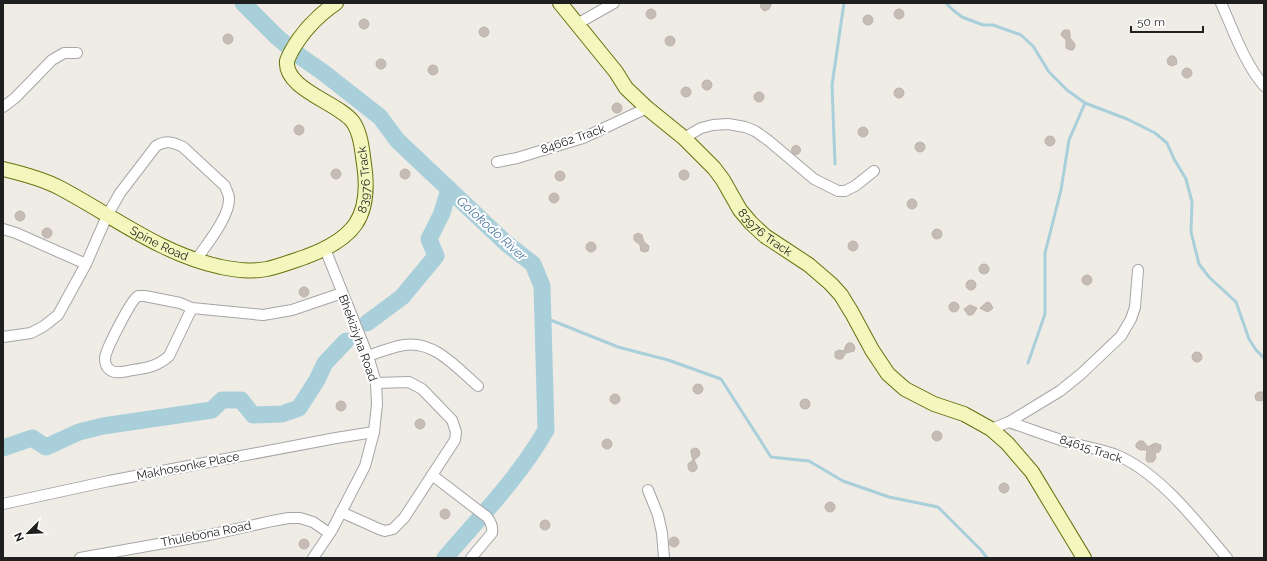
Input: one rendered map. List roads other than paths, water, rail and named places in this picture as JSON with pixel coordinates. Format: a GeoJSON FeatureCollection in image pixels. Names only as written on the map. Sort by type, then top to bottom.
{"type":"FeatureCollection","features":[{"type":"Feature","properties":{"kind":"street","name":"83976 Track"},"geometry":{"type":"LineString","coordinates":[[325,249],[349,233],[363,211],[366,191],[359,133],[348,116],[310,93],[294,80],[290,74],[287,61],[295,45],[309,26],[327,9],[336,3]]}},
{"type":"Feature","properties":{"kind":"street","name":"83976 Track"},"geometry":{"type":"LineString","coordinates":[[560,3],[616,72],[626,88],[647,108],[684,138],[723,180],[740,210],[751,223],[765,236],[809,265],[841,295],[872,350],[888,374],[905,389],[934,404],[964,414],[991,429],[1007,443],[1032,472],[1084,558]]}},
{"type":"Feature","properties":{"kind":"street"},"geometry":{"type":"LineString","coordinates":[[577,24],[614,3]]}},
{"type":"Feature","properties":{"kind":"street"},"geometry":{"type":"LineString","coordinates":[[1222,3],[1244,57],[1264,86]]}},
{"type":"Feature","properties":{"kind":"street"},"geometry":{"type":"LineString","coordinates":[[3,107],[15,98],[52,60],[64,53],[77,53]]}},
{"type":"Feature","properties":{"kind":"street","name":"84662 Track"},"geometry":{"type":"LineString","coordinates":[[497,162],[517,158],[583,138],[647,108]]}},
{"type":"Feature","properties":{"kind":"street"},"geometry":{"type":"LineString","coordinates":[[684,138],[701,128],[713,125],[728,124],[745,127],[755,131],[769,141],[814,179],[838,191],[845,191],[855,186],[874,171]]}},
{"type":"Feature","properties":{"kind":"street"},"geometry":{"type":"LineString","coordinates":[[3,337],[31,333],[44,326],[58,315],[86,264],[107,216],[120,193],[156,146],[164,142],[175,143],[183,147],[225,186],[229,198],[224,218],[196,260]]}},
{"type":"Feature","properties":{"kind":"street","name":"Spine Road"},"geometry":{"type":"LineString","coordinates":[[3,169],[59,187],[107,216],[167,249],[204,263],[241,271],[263,270],[279,266],[325,249]]}},
{"type":"Feature","properties":{"kind":"street"},"geometry":{"type":"LineString","coordinates":[[3,229],[16,233],[86,264]]}},
{"type":"Feature","properties":{"kind":"street","name":"Bhekiziyha Road"},"geometry":{"type":"LineString","coordinates":[[314,558],[341,512],[365,466],[374,432],[377,404],[376,383],[368,356],[325,249]]}},
{"type":"Feature","properties":{"kind":"street"},"geometry":{"type":"LineString","coordinates":[[991,429],[1009,422],[1060,391],[1081,374],[1121,336],[1131,319],[1135,307],[1138,270]]}},
{"type":"Feature","properties":{"kind":"street"},"geometry":{"type":"LineString","coordinates":[[192,308],[169,356],[164,361],[149,368],[118,372],[113,372],[108,369],[105,358],[107,351],[116,331],[137,297],[145,296],[174,302],[192,308],[263,315],[292,310],[342,293]]}},
{"type":"Feature","properties":{"kind":"street"},"geometry":{"type":"LineString","coordinates":[[368,356],[404,345],[421,345],[438,352],[478,386]]}},
{"type":"Feature","properties":{"kind":"street"},"geometry":{"type":"LineString","coordinates":[[341,512],[385,531],[393,528],[404,518],[455,440],[456,432],[452,420],[422,389],[409,382],[376,383]]}},
{"type":"Feature","properties":{"kind":"street","name":"84615 Track"},"geometry":{"type":"LineString","coordinates":[[1009,422],[1063,441],[1114,454],[1132,463],[1147,473],[1182,504],[1227,558]]}},
{"type":"Feature","properties":{"kind":"street","name":"Makhosonke Place"},"geometry":{"type":"LineString","coordinates":[[3,504],[117,479],[374,432]]}},
{"type":"Feature","properties":{"kind":"street"},"geometry":{"type":"LineString","coordinates":[[432,475],[474,506],[487,517],[491,523],[493,529],[489,537],[471,558]]}},
{"type":"Feature","properties":{"kind":"street"},"geometry":{"type":"LineString","coordinates":[[648,490],[658,515],[662,533],[664,558]]}},
{"type":"Feature","properties":{"kind":"street","name":"Thulebona Road"},"geometry":{"type":"LineString","coordinates":[[80,558],[209,534],[272,520],[289,518],[300,518],[313,522],[329,533]]}},
{"type":"Feature","properties":{"kind":"waterway","name":"Golokodo River"},"geometry":{"type":"LineString","coordinates":[[243,3],[277,37],[301,57],[380,117],[397,140],[507,244],[533,264],[542,286],[546,430],[536,447],[512,480],[445,558]]}},
{"type":"Feature","properties":{"kind":"waterway"},"geometry":{"type":"LineString","coordinates":[[835,164],[832,85],[844,3]]}},
{"type":"Feature","properties":{"kind":"waterway"},"geometry":{"type":"LineString","coordinates":[[946,3],[962,17],[983,25],[993,25],[1021,35],[1033,46],[1049,72],[1067,90],[1085,103],[1127,119],[1155,133],[1167,143],[1174,159],[1186,179],[1192,202],[1191,232],[1199,264],[1209,277],[1236,302],[1249,339],[1256,350],[1264,358]]}},
{"type":"Feature","properties":{"kind":"waterway"},"geometry":{"type":"LineString","coordinates":[[1028,363],[1045,314],[1045,253],[1061,190],[1069,140],[1085,103]]}},
{"type":"Feature","properties":{"kind":"waterway"},"geometry":{"type":"LineString","coordinates":[[367,323],[402,297],[436,256],[429,239],[442,213],[449,189]]}},
{"type":"Feature","properties":{"kind":"waterway"},"geometry":{"type":"LineString","coordinates":[[543,317],[618,347],[668,360],[721,379],[771,457],[809,461],[843,481],[889,497],[938,507],[981,550],[987,558]]}},
{"type":"Feature","properties":{"kind":"waterway"},"geometry":{"type":"LineString","coordinates":[[3,448],[32,438],[46,447],[79,432],[103,426],[212,410],[222,400],[241,400],[253,415],[282,414],[299,408],[317,380],[325,363],[346,341]]}}]}
